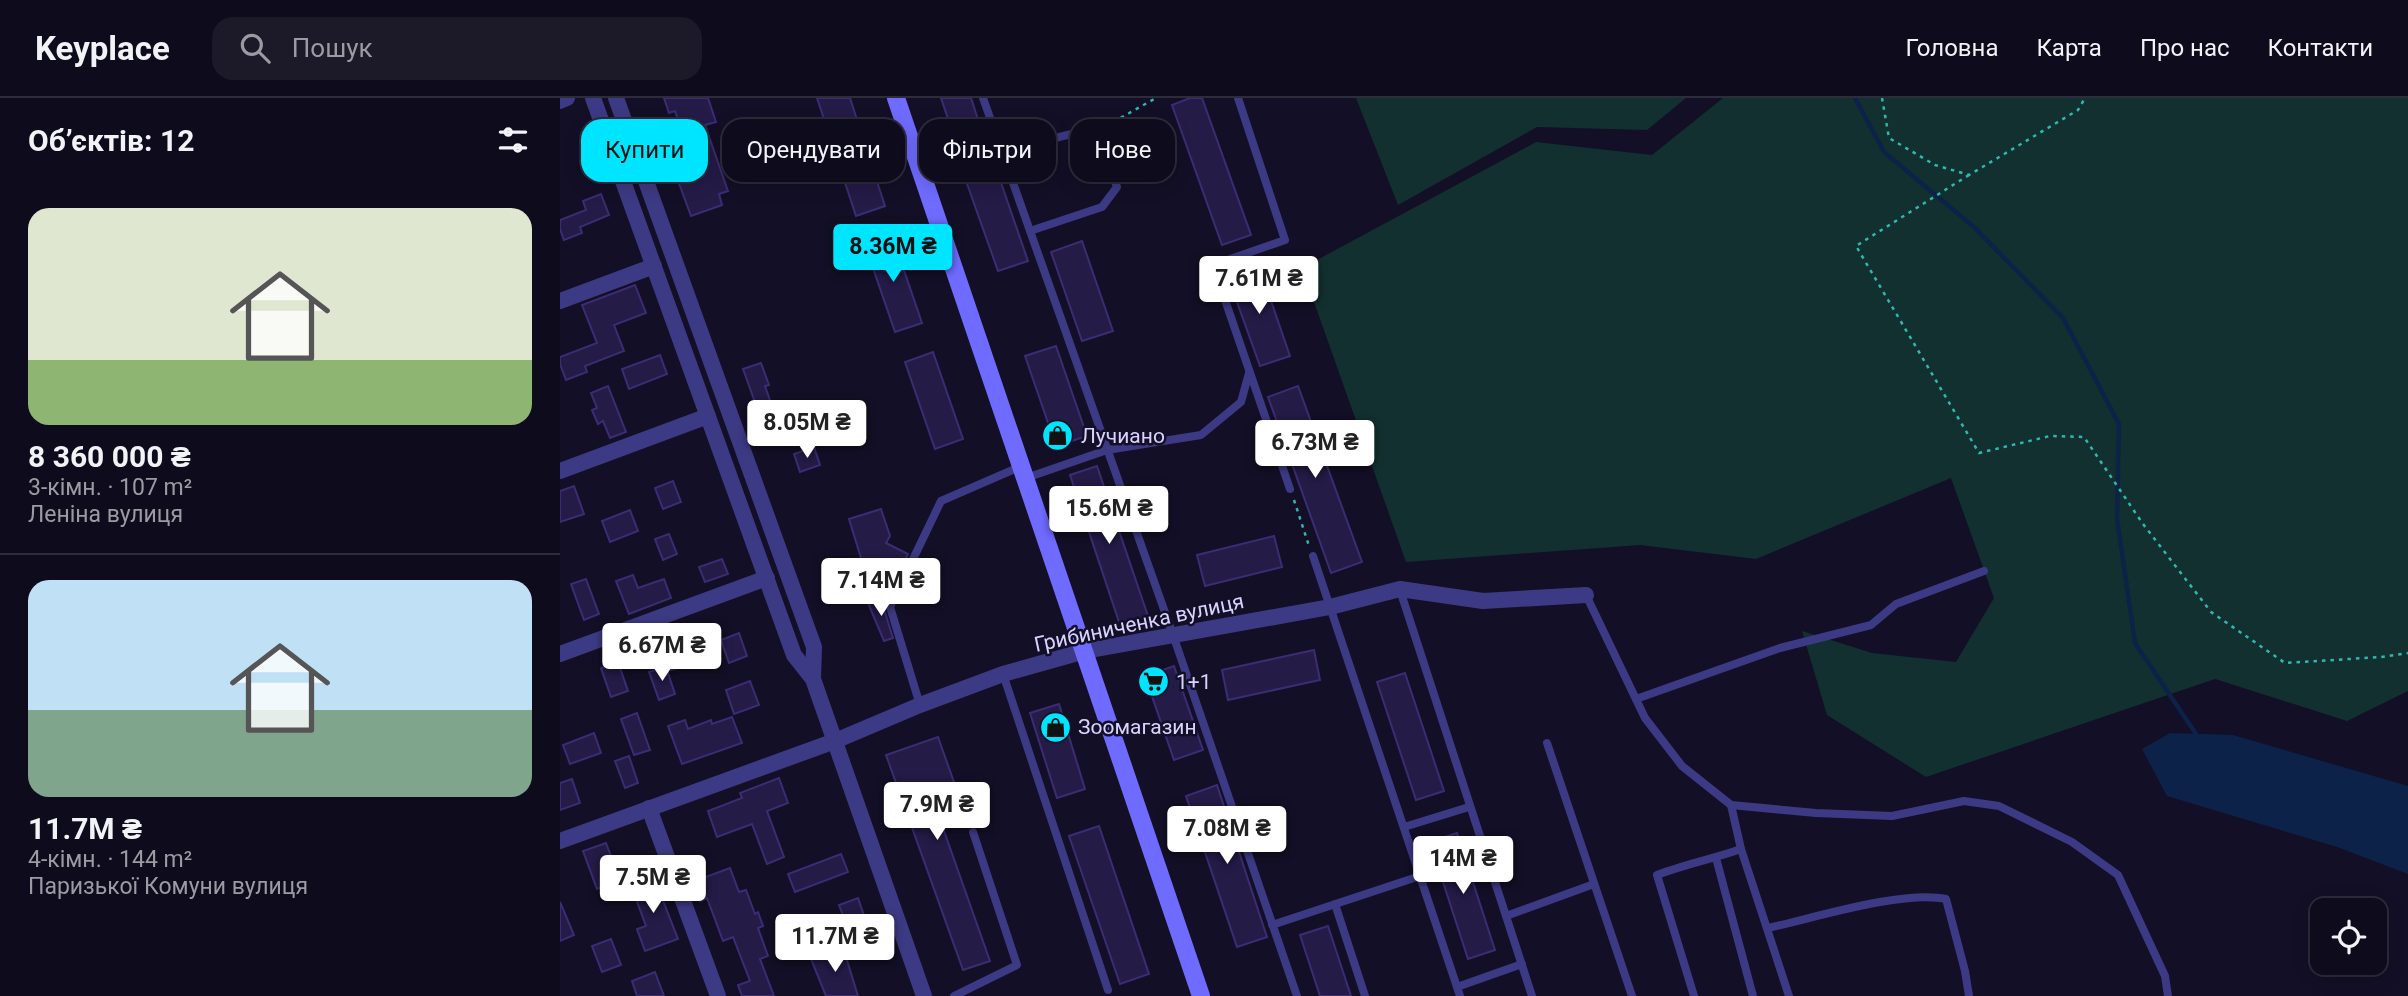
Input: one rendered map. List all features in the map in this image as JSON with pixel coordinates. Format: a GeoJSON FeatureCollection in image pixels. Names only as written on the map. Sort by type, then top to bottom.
{"type":"FeatureCollection","features":[{"type":"Feature","properties":{"kind":"main road"},"geometry":{"type":"LineString","coordinates":[[896,98],[919,165]]}},
{"type":"Feature","properties":{"kind":"main road"},"geometry":{"type":"LineString","coordinates":[[925,182],[1201,996]]}},
{"type":"Feature","properties":{"kind":"street"},"geometry":{"type":"LineString","coordinates":[[560,101],[567,98]]}},
{"type":"Feature","properties":{"kind":"street"},"geometry":{"type":"LineString","coordinates":[[593,98],[794,655],[813,679],[924,996]]}},
{"type":"Feature","properties":{"kind":"street"},"geometry":{"type":"LineString","coordinates":[[616,98],[814,647],[813,679]]}},
{"type":"Feature","properties":{"kind":"street"},"geometry":{"type":"LineString","coordinates":[[560,301],[654,266]]}},
{"type":"Feature","properties":{"kind":"street"},"geometry":{"type":"LineString","coordinates":[[560,471],[708,416]]}},
{"type":"Feature","properties":{"kind":"street"},"geometry":{"type":"LineString","coordinates":[[560,654],[767,578]]}},
{"type":"Feature","properties":{"kind":"street","name":"Грибиниченка вулиця"},"geometry":{"type":"LineString","coordinates":[[560,841],[835,741],[1003,674],[1085,651],[1330,607],[1400,589],[1483,601],[1586,594]]}},
{"type":"Feature","properties":{"kind":"street"},"geometry":{"type":"LineString","coordinates":[[649,808],[718,996]]}},
{"type":"Feature","properties":{"kind":"lane"},"geometry":{"type":"LineString","coordinates":[[983,98],[991,119]]}},
{"type":"Feature","properties":{"kind":"lane"},"geometry":{"type":"LineString","coordinates":[[1238,98],[1285,240],[1213,265],[1290,489]]}},
{"type":"Feature","properties":{"kind":"lane"},"geometry":{"type":"LineString","coordinates":[[1013,182],[1297,996]]}},
{"type":"Feature","properties":{"kind":"lane"},"geometry":{"type":"LineString","coordinates":[[1030,231],[1102,207],[1117,187],[1115,182]]}},
{"type":"Feature","properties":{"kind":"lane"},"geometry":{"type":"LineString","coordinates":[[920,705],[890,607],[941,501],[1024,472],[1107,450],[1201,435],[1241,402],[1249,371]]}},
{"type":"Feature","properties":{"kind":"lane"},"geometry":{"type":"LineString","coordinates":[[1313,556],[1460,996]]}},
{"type":"Feature","properties":{"kind":"lane"},"geometry":{"type":"LineString","coordinates":[[1636,699],[1780,648],[1871,625],[1896,604],[1984,571]]}},
{"type":"Feature","properties":{"kind":"lane"},"geometry":{"type":"LineString","coordinates":[[1400,589],[1532,996]]}},
{"type":"Feature","properties":{"kind":"lane"},"geometry":{"type":"LineString","coordinates":[[1586,594],[1645,718],[1682,766],[1731,805],[1816,813],[1892,816],[1964,801],[1999,806],[2072,842],[2118,875],[2165,976],[2168,996]]}},
{"type":"Feature","properties":{"kind":"lane"},"geometry":{"type":"LineString","coordinates":[[1003,674],[1108,990]]}},
{"type":"Feature","properties":{"kind":"lane"},"geometry":{"type":"LineString","coordinates":[[1547,743],[1632,996]]}},
{"type":"Feature","properties":{"kind":"lane"},"geometry":{"type":"LineString","coordinates":[[1731,805],[1741,849],[1789,996]]}},
{"type":"Feature","properties":{"kind":"lane"},"geometry":{"type":"LineString","coordinates":[[1404,827],[1469,807]]}},
{"type":"Feature","properties":{"kind":"lane"},"geometry":{"type":"LineString","coordinates":[[954,996],[1017,965],[973,832]]}},
{"type":"Feature","properties":{"kind":"lane"},"geometry":{"type":"LineString","coordinates":[[1694,996],[1657,875],[1682,865],[1716,858],[1741,849]]}},
{"type":"Feature","properties":{"kind":"lane"},"geometry":{"type":"LineString","coordinates":[[1716,858],[1753,996]]}},
{"type":"Feature","properties":{"kind":"lane"},"geometry":{"type":"LineString","coordinates":[[1272,925],[1420,876]]}},
{"type":"Feature","properties":{"kind":"lane"},"geometry":{"type":"LineString","coordinates":[[1506,916],[1594,884]]}},
{"type":"Feature","properties":{"kind":"lane"},"geometry":{"type":"LineString","coordinates":[[1768,928],[1862,906],[1930,896],[1946,899],[1969,996]]}},
{"type":"Feature","properties":{"kind":"lane"},"geometry":{"type":"LineString","coordinates":[[1335,904],[1365,996]]}},
{"type":"Feature","properties":{"kind":"lane"},"geometry":{"type":"LineString","coordinates":[[1457,987],[1522,964]]}},
{"type":"Feature","properties":{"kind":"path"},"geometry":{"type":"LineString","coordinates":[[1118,119],[1156,98]]}},
{"type":"Feature","properties":{"kind":"path"},"geometry":{"type":"LineString","coordinates":[[1882,98],[1889,138],[1935,165],[1969,175]]}},
{"type":"Feature","properties":{"kind":"path"},"geometry":{"type":"LineString","coordinates":[[2085,98],[2078,110],[1856,246],[1979,453],[2050,436],[2084,437],[2143,524],[2211,612],[2285,663],[2408,653]]}},
{"type":"Feature","properties":{"kind":"path"},"geometry":{"type":"LineString","coordinates":[[1290,489],[1313,556]]}},
{"type":"Feature","properties":{"kind":"green space"},"geometry":{"type":"Polygon","coordinates":[[[1356,98],[1686,98],[1647,130],[1537,127],[1398,205],[1356,98]]]}},
{"type":"Feature","properties":{"kind":"green space"},"geometry":{"type":"Polygon","coordinates":[[[1723,98],[2408,98],[2408,691],[2347,721],[2215,679],[1926,777],[1827,715],[1802,631],[1872,653],[1956,662],[1994,598],[1951,478],[1756,559],[1640,545],[1406,562],[1302,268],[1536,142],[1652,155],[1723,98]]]}},
{"type":"Feature","properties":{"kind":"water"},"geometry":{"type":"Polygon","coordinates":[[[2170,733],[2233,735],[2408,786],[2408,874],[2337,847],[2167,796],[2142,749],[2170,733]]]}},
{"type":"Feature","properties":{"kind":"building"},"geometry":{"type":"Polygon","coordinates":[[[664,98],[708,98],[716,122],[708,124],[708,119],[678,119],[675,111],[669,113],[664,98]]]}},
{"type":"Feature","properties":{"kind":"building"},"geometry":{"type":"Polygon","coordinates":[[[817,98],[850,98],[857,119],[824,119],[817,98]]]}},
{"type":"Feature","properties":{"kind":"building"},"geometry":{"type":"Polygon","coordinates":[[[941,98],[971,98],[978,119],[948,119],[941,98]]]}},
{"type":"Feature","properties":{"kind":"building"},"geometry":{"type":"Polygon","coordinates":[[[1190,98],[1202,98],[1251,235],[1222,245],[1172,105],[1190,98]]]}},
{"type":"Feature","properties":{"kind":"building"},"geometry":{"type":"Polygon","coordinates":[[[708,134],[722,174],[722,182],[725,182],[728,191],[719,194],[722,205],[691,216],[678,182],[708,182],[708,134]]]}},
{"type":"Feature","properties":{"kind":"building"},"geometry":{"type":"Polygon","coordinates":[[[845,182],[877,182],[885,206],[856,216],[845,182]]]}},
{"type":"Feature","properties":{"kind":"building"},"geometry":{"type":"Polygon","coordinates":[[[966,182],[1001,182],[1028,261],[998,271],[966,182]]]}},
{"type":"Feature","properties":{"kind":"building"},"geometry":{"type":"Polygon","coordinates":[[[601,194],[609,215],[580,227],[582,233],[564,240],[560,220],[586,210],[583,201],[601,194]]]}},
{"type":"Feature","properties":{"kind":"building"},"geometry":{"type":"Polygon","coordinates":[[[892,235],[922,323],[895,332],[865,245],[892,235]]]}},
{"type":"Feature","properties":{"kind":"building"},"geometry":{"type":"Polygon","coordinates":[[[1082,241],[1113,331],[1082,341],[1051,252],[1082,241]]]}},
{"type":"Feature","properties":{"kind":"building"},"geometry":{"type":"Polygon","coordinates":[[[1259,266],[1290,356],[1260,366],[1228,277],[1259,266]]]}},
{"type":"Feature","properties":{"kind":"building"},"geometry":{"type":"Polygon","coordinates":[[[635,285],[646,313],[614,325],[624,351],[585,366],[587,372],[566,380],[560,357],[597,343],[582,305],[635,285]]]}},
{"type":"Feature","properties":{"kind":"building"},"geometry":{"type":"Polygon","coordinates":[[[1056,346],[1087,436],[1056,446],[1025,356],[1056,346]]]}},
{"type":"Feature","properties":{"kind":"building"},"geometry":{"type":"Polygon","coordinates":[[[933,352],[963,439],[935,449],[905,362],[933,352]]]}},
{"type":"Feature","properties":{"kind":"building"},"geometry":{"type":"Polygon","coordinates":[[[660,355],[667,374],[629,389],[622,369],[660,355]]]}},
{"type":"Feature","properties":{"kind":"building"},"geometry":{"type":"Polygon","coordinates":[[[761,363],[769,385],[765,386],[780,429],[764,434],[743,369],[761,363]]]}},
{"type":"Feature","properties":{"kind":"building"},"geometry":{"type":"Polygon","coordinates":[[[608,386],[626,432],[610,438],[603,421],[598,424],[592,410],[597,408],[591,393],[608,386]]]}},
{"type":"Feature","properties":{"kind":"building"},"geometry":{"type":"Polygon","coordinates":[[[1298,386],[1362,562],[1331,573],[1268,397],[1298,386]]]}},
{"type":"Feature","properties":{"kind":"building"},"geometry":{"type":"Polygon","coordinates":[[[825,406],[830,422],[804,431],[799,415],[825,406]]]}},
{"type":"Feature","properties":{"kind":"building"},"geometry":{"type":"Polygon","coordinates":[[[814,447],[820,465],[800,472],[794,454],[814,447]]]}},
{"type":"Feature","properties":{"kind":"building"},"geometry":{"type":"Polygon","coordinates":[[[1097,466],[1148,616],[1120,625],[1070,475],[1097,466]]]}},
{"type":"Feature","properties":{"kind":"building"},"geometry":{"type":"Polygon","coordinates":[[[673,481],[681,502],[663,509],[655,488],[673,481]]]}},
{"type":"Feature","properties":{"kind":"building"},"geometry":{"type":"Polygon","coordinates":[[[574,486],[584,514],[560,522],[560,491],[574,486]]]}},
{"type":"Feature","properties":{"kind":"building"},"geometry":{"type":"Polygon","coordinates":[[[881,509],[890,536],[886,543],[908,554],[901,569],[879,559],[868,581],[849,519],[881,509]]]}},
{"type":"Feature","properties":{"kind":"building"},"geometry":{"type":"Polygon","coordinates":[[[630,510],[638,531],[610,542],[602,521],[630,510]]]}},
{"type":"Feature","properties":{"kind":"building"},"geometry":{"type":"Polygon","coordinates":[[[669,534],[677,554],[663,560],[655,539],[669,534]]]}},
{"type":"Feature","properties":{"kind":"building"},"geometry":{"type":"Polygon","coordinates":[[[1274,536],[1282,567],[1205,586],[1197,555],[1274,536]]]}},
{"type":"Feature","properties":{"kind":"building"},"geometry":{"type":"Polygon","coordinates":[[[722,559],[728,574],[705,582],[699,567],[722,559]]]}},
{"type":"Feature","properties":{"kind":"building"},"geometry":{"type":"Polygon","coordinates":[[[633,575],[638,588],[664,579],[671,598],[629,614],[616,581],[633,575]]]}},
{"type":"Feature","properties":{"kind":"building"},"geometry":{"type":"Polygon","coordinates":[[[586,579],[599,614],[584,620],[571,584],[586,579]]]}},
{"type":"Feature","properties":{"kind":"building"},"geometry":{"type":"Polygon","coordinates":[[[884,597],[884,609],[893,638],[884,641],[868,603],[884,597]]]}},
{"type":"Feature","properties":{"kind":"building"},"geometry":{"type":"Polygon","coordinates":[[[681,631],[693,663],[671,670],[660,638],[681,631]]]}},
{"type":"Feature","properties":{"kind":"building"},"geometry":{"type":"Polygon","coordinates":[[[739,633],[747,656],[729,663],[721,640],[739,633]]]}},
{"type":"Feature","properties":{"kind":"building"},"geometry":{"type":"Polygon","coordinates":[[[1314,650],[1320,680],[1228,700],[1222,670],[1314,650]]]}},
{"type":"Feature","properties":{"kind":"building"},"geometry":{"type":"Polygon","coordinates":[[[618,662],[628,691],[611,697],[601,668],[618,662]]]}},
{"type":"Feature","properties":{"kind":"building"},"geometry":{"type":"Polygon","coordinates":[[[1174,666],[1203,750],[1174,760],[1145,676],[1174,666]]]}},
{"type":"Feature","properties":{"kind":"building"},"geometry":{"type":"Polygon","coordinates":[[[666,667],[675,694],[659,700],[649,672],[666,667]]]}},
{"type":"Feature","properties":{"kind":"building"},"geometry":{"type":"Polygon","coordinates":[[[1405,673],[1444,791],[1416,800],[1377,682],[1405,673]]]}},
{"type":"Feature","properties":{"kind":"building"},"geometry":{"type":"Polygon","coordinates":[[[750,681],[759,705],[734,714],[726,690],[750,681]]]}},
{"type":"Feature","properties":{"kind":"building"},"geometry":{"type":"Polygon","coordinates":[[[1059,704],[1085,789],[1057,798],[1030,713],[1059,704]]]}},
{"type":"Feature","properties":{"kind":"building"},"geometry":{"type":"Polygon","coordinates":[[[637,713],[650,750],[634,755],[621,719],[637,713]]]}},
{"type":"Feature","properties":{"kind":"building"},"geometry":{"type":"Polygon","coordinates":[[[732,717],[742,743],[682,764],[668,726],[685,720],[688,729],[711,720],[712,724],[732,717]]]}},
{"type":"Feature","properties":{"kind":"building"},"geometry":{"type":"Polygon","coordinates":[[[594,733],[601,753],[570,764],[563,745],[594,733]]]}},
{"type":"Feature","properties":{"kind":"building"},"geometry":{"type":"Polygon","coordinates":[[[938,737],[955,785],[931,794],[990,961],[963,970],[886,755],[938,737]]]}},
{"type":"Feature","properties":{"kind":"building"},"geometry":{"type":"Polygon","coordinates":[[[629,756],[638,783],[625,788],[615,761],[629,756]]]}},
{"type":"Feature","properties":{"kind":"building"},"geometry":{"type":"Polygon","coordinates":[[[779,778],[788,803],[767,811],[784,857],[767,864],[752,824],[717,837],[708,811],[742,798],[740,793],[779,778]]]}},
{"type":"Feature","properties":{"kind":"building"},"geometry":{"type":"Polygon","coordinates":[[[572,779],[580,803],[560,810],[560,783],[572,779]]]}},
{"type":"Feature","properties":{"kind":"building"},"geometry":{"type":"Polygon","coordinates":[[[1217,785],[1267,937],[1237,947],[1186,796],[1217,785]]]}},
{"type":"Feature","properties":{"kind":"building"},"geometry":{"type":"Polygon","coordinates":[[[1099,826],[1149,974],[1120,984],[1069,836],[1099,826]]]}},
{"type":"Feature","properties":{"kind":"building"},"geometry":{"type":"Polygon","coordinates":[[[1457,833],[1495,950],[1468,959],[1430,842],[1457,833]]]}},
{"type":"Feature","properties":{"kind":"building"},"geometry":{"type":"Polygon","coordinates":[[[606,843],[620,880],[597,889],[583,851],[606,843]]]}},
{"type":"Feature","properties":{"kind":"building"},"geometry":{"type":"Polygon","coordinates":[[[841,854],[848,872],[795,892],[788,874],[841,854]]]}},
{"type":"Feature","properties":{"kind":"building"},"geometry":{"type":"Polygon","coordinates":[[[730,868],[739,892],[746,890],[755,914],[758,912],[763,926],[758,928],[768,956],[760,959],[774,996],[742,996],[738,985],[750,981],[733,937],[723,941],[707,898],[700,901],[692,882],[730,868]]]}},
{"type":"Feature","properties":{"kind":"building"},"geometry":{"type":"Polygon","coordinates":[[[653,875],[678,939],[645,951],[637,929],[646,926],[630,883],[653,875]]]}},
{"type":"Feature","properties":{"kind":"building"},"geometry":{"type":"Polygon","coordinates":[[[858,898],[867,924],[849,931],[839,905],[858,898]]]}},
{"type":"Feature","properties":{"kind":"building"},"geometry":{"type":"Polygon","coordinates":[[[560,902],[574,935],[560,941],[560,902]]]}},
{"type":"Feature","properties":{"kind":"building"},"geometry":{"type":"Polygon","coordinates":[[[1328,926],[1351,996],[1320,996],[1300,935],[1328,926]]]}},
{"type":"Feature","properties":{"kind":"building"},"geometry":{"type":"Polygon","coordinates":[[[611,939],[621,965],[602,972],[592,946],[611,939]]]}},
{"type":"Feature","properties":{"kind":"building"},"geometry":{"type":"Polygon","coordinates":[[[843,947],[858,996],[826,996],[811,959],[843,947]]]}},
{"type":"Feature","properties":{"kind":"building"},"geometry":{"type":"Polygon","coordinates":[[[655,972],[664,996],[637,996],[632,981],[655,972]]]}},
{"type":"Feature","properties":{"kind":"waterway"},"geometry":{"type":"LineString","coordinates":[[1855,98],[1884,152],[1974,227],[2063,318],[2119,424],[2117,519],[2135,643],[2198,737]]}},
{"type":"Feature","properties":{"kind":"place","name":"Лучиано"},"geometry":{"type":"Point","coordinates":[1058,436]}},
{"type":"Feature","properties":{"kind":"place","name":"1+1"},"geometry":{"type":"Point","coordinates":[1153,682]}},
{"type":"Feature","properties":{"kind":"place","name":"Зоомагазин"},"geometry":{"type":"Point","coordinates":[1055,727]}}]}
